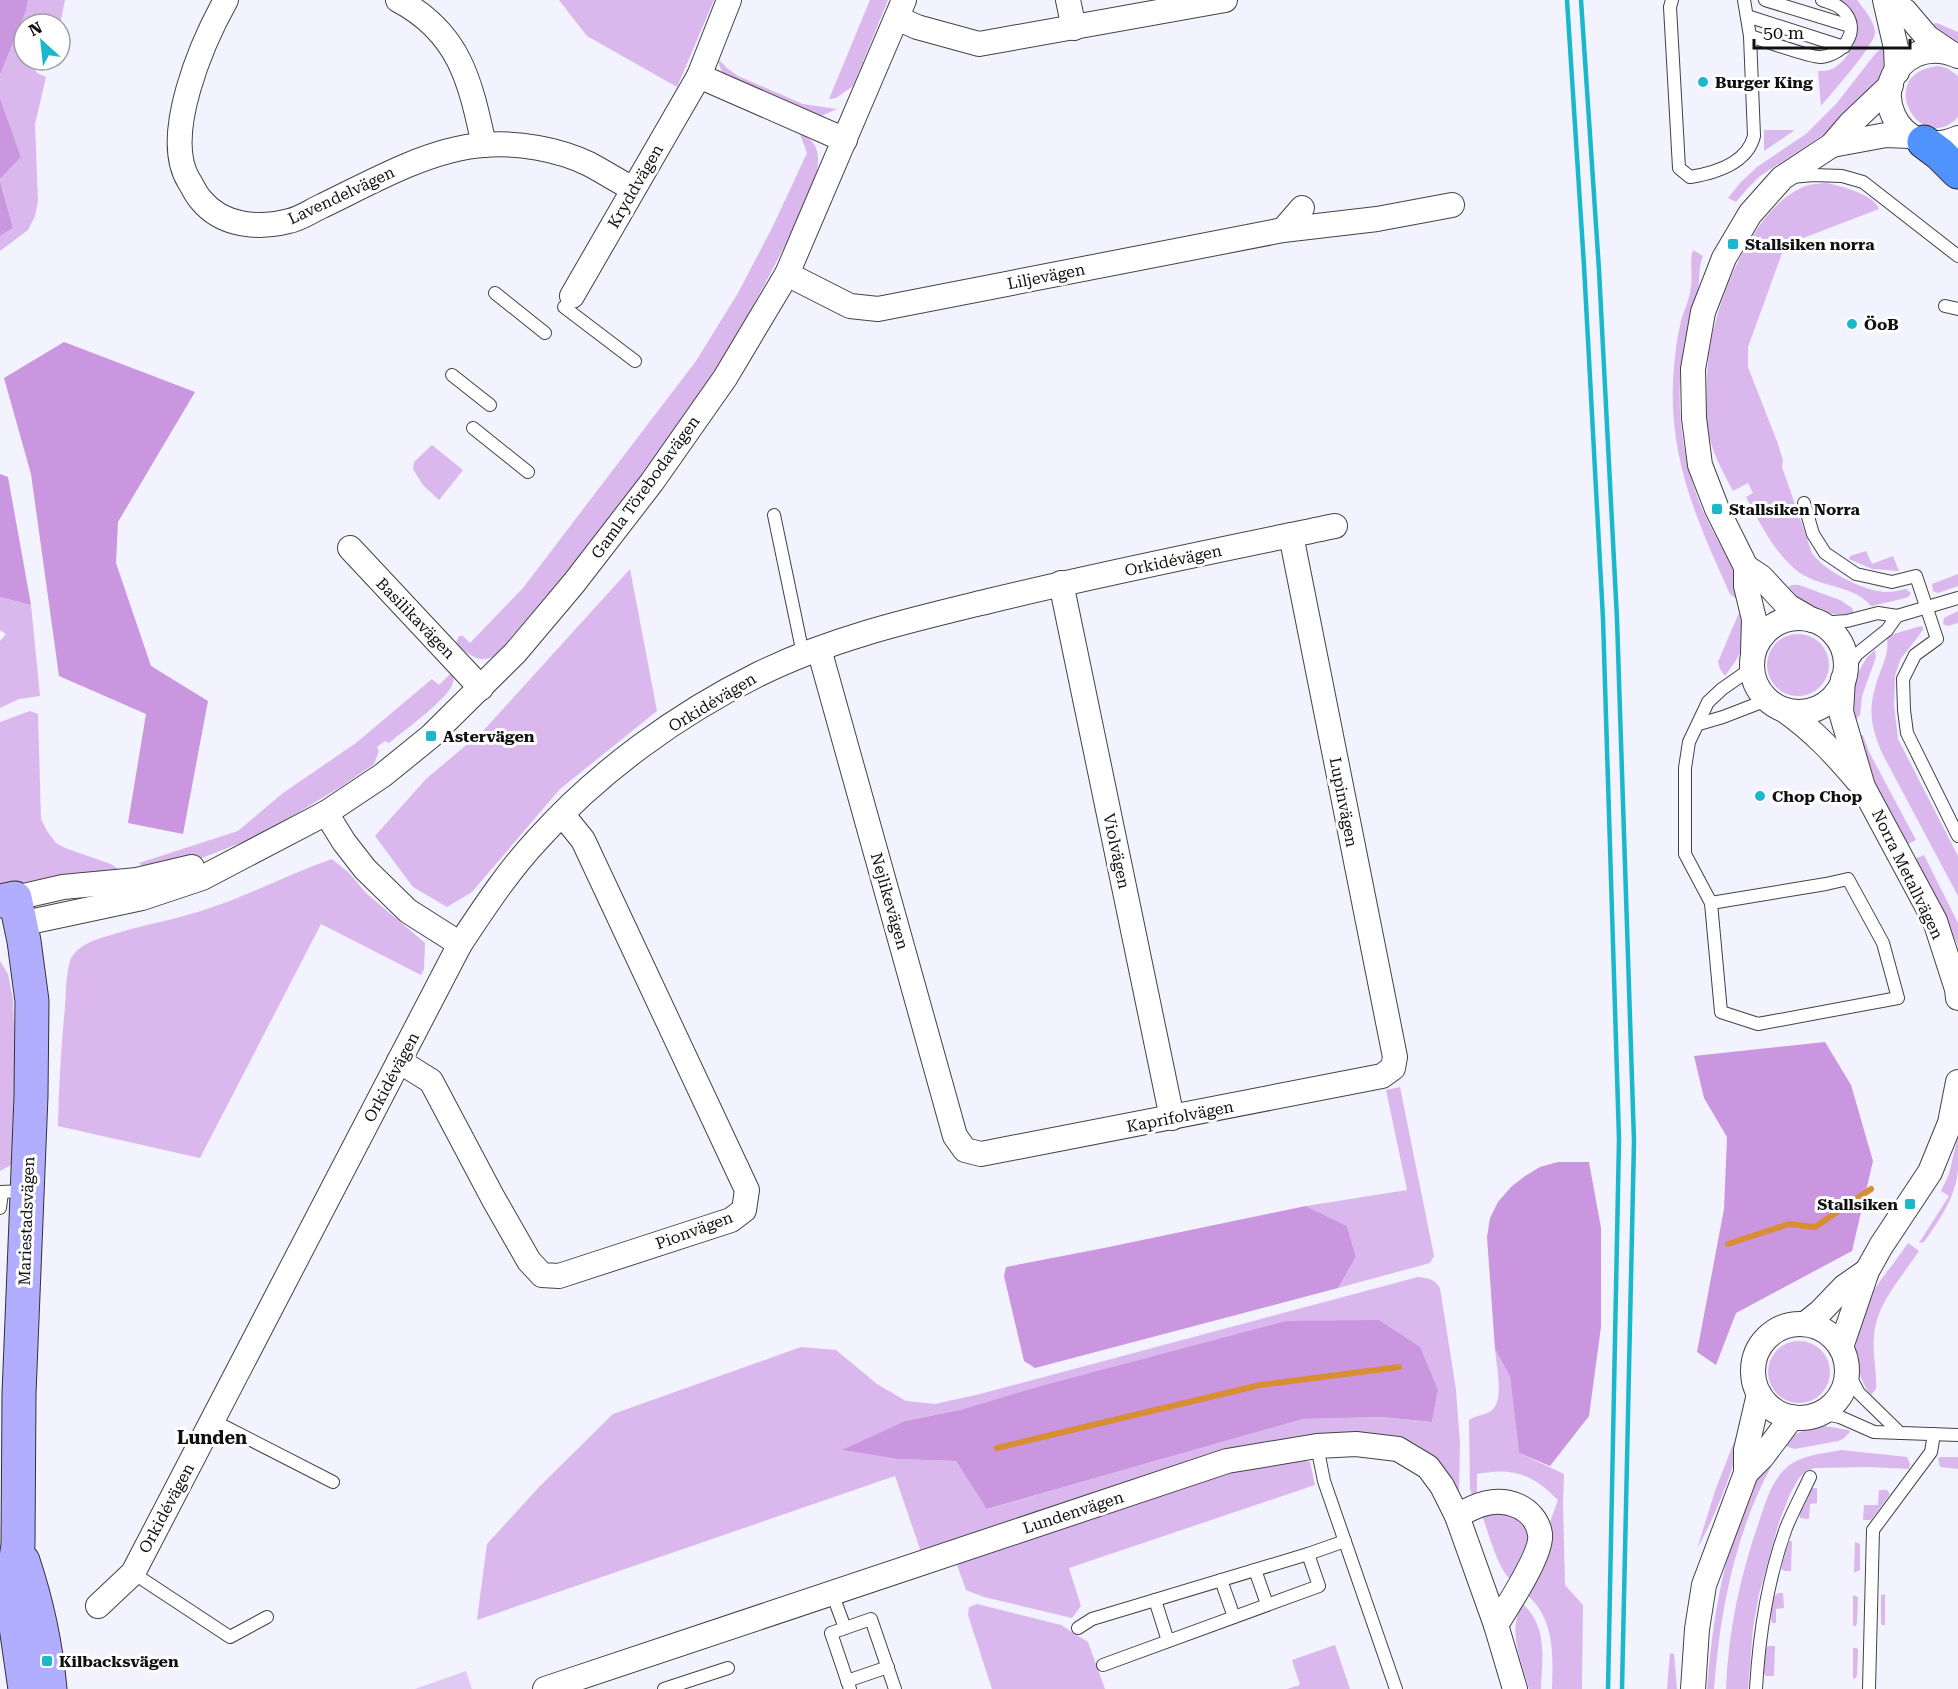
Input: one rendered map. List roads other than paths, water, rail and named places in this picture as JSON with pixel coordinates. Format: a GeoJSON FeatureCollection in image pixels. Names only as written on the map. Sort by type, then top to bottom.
{"type":"FeatureCollection","features":[{"type":"Feature","properties":{"kind":"highway"},"geometry":{"type":"LineString","coordinates":[[1917,139],[1940,154],[1958,172]]}},
{"type":"Feature","properties":{"kind":"street","name":"Lavendelvägen"},"geometry":{"type":"LineString","coordinates":[[226,0],[213,23],[188,88],[179,153],[184,172],[201,201],[223,217],[240,224],[251,225],[291,221],[410,164],[453,149],[484,145],[525,146],[553,152],[588,163],[633,189]]}},
{"type":"Feature","properties":{"kind":"street"},"geometry":{"type":"LineString","coordinates":[[398,0],[414,8],[439,30],[460,59],[476,106],[484,145]]}},
{"type":"Feature","properties":{"kind":"street","name":"Kryddvägen"},"geometry":{"type":"LineString","coordinates":[[568,302],[699,76],[729,0]]}},
{"type":"Feature","properties":{"kind":"street"},"geometry":{"type":"LineString","coordinates":[[1068,0],[1074,28]]}},
{"type":"Feature","properties":{"kind":"street"},"geometry":{"type":"LineString","coordinates":[[900,9],[917,27],[979,44],[1225,0]]}},
{"type":"Feature","properties":{"kind":"street"},"geometry":{"type":"LineString","coordinates":[[1885,0],[1895,40],[1894,78],[1889,99],[1892,114],[1899,126],[1917,139]]}},
{"type":"Feature","properties":{"kind":"street"},"geometry":{"type":"LineString","coordinates":[[1890,0],[1905,11],[1927,37],[1953,54]]}},
{"type":"Feature","properties":{"kind":"street","name":"Gamla Törebodavägen"},"geometry":{"type":"LineString","coordinates":[[9,913],[142,898],[202,878],[326,813],[383,775],[431,736],[481,688],[515,653],[574,583],[652,482],[725,378],[787,274],[900,9]]}},
{"type":"Feature","properties":{"kind":"street"},"geometry":{"type":"LineString","coordinates":[[1746,567],[1761,577],[1788,606],[1832,632],[1841,644],[1845,657],[1844,675],[1837,693],[1826,703],[1813,710],[1798,712],[1775,705],[1756,685],[1753,660],[1754,619],[1746,586],[1746,567],[1717,509],[1700,465],[1694,418],[1694,369],[1703,312],[1724,258],[1749,214],[1782,178],[1832,145],[1907,61],[1920,53],[1934,51],[1953,54]]}},
{"type":"Feature","properties":{"kind":"street"},"geometry":{"type":"LineString","coordinates":[[699,76],[845,140]]}},
{"type":"Feature","properties":{"kind":"street"},"geometry":{"type":"LineString","coordinates":[[1832,145],[1886,135],[1945,143],[1958,138]]}},
{"type":"Feature","properties":{"kind":"street","name":"Liljevägen"},"geometry":{"type":"LineString","coordinates":[[787,274],[850,306],[878,309],[1283,230],[1367,221],[1452,205]]}},
{"type":"Feature","properties":{"kind":"street"},"geometry":{"type":"LineString","coordinates":[[1283,230],[1302,208]]}},
{"type":"Feature","properties":{"kind":"street","name":"Orkidévägen"},"geometry":{"type":"LineString","coordinates":[[98,1606],[132,1573],[460,944],[494,893],[537,840],[614,767],[717,696],[760,673],[811,651],[894,624],[1061,583],[1335,526]]}},
{"type":"Feature","properties":{"kind":"street","name":"Lupinvägen"},"geometry":{"type":"LineString","coordinates":[[1291,535],[1395,1057],[1392,1068]]}},
{"type":"Feature","properties":{"kind":"street","name":"Basilikavägen"},"geometry":{"type":"LineString","coordinates":[[350,548],[481,688]]}},
{"type":"Feature","properties":{"kind":"street","name":"Violvägen"},"geometry":{"type":"LineString","coordinates":[[1061,583],[1172,1118]]}},
{"type":"Feature","properties":{"kind":"street"},"geometry":{"type":"LineString","coordinates":[[1753,660],[1760,638],[1776,624],[1797,618],[1816,621]]}},
{"type":"Feature","properties":{"kind":"street","name":"Nejlikevägen"},"geometry":{"type":"LineString","coordinates":[[811,651],[955,1136],[965,1150]]}},
{"type":"Feature","properties":{"kind":"street","name":"Norra Metallvägen"},"geometry":{"type":"LineString","coordinates":[[1844,675],[1841,712],[1863,787],[1935,921],[1958,998]]}},
{"type":"Feature","properties":{"kind":"street","name":"Norra Metallvägen"},"geometry":{"type":"LineString","coordinates":[[1775,705],[1805,725],[1863,787]]}},
{"type":"Feature","properties":{"kind":"street"},"geometry":{"type":"LineString","coordinates":[[326,813],[351,851],[382,886],[408,911],[460,944]]}},
{"type":"Feature","properties":{"kind":"street","name":"Pionvägen"},"geometry":{"type":"LineString","coordinates":[[399,1061],[432,1081],[493,1198],[529,1261],[542,1275],[559,1276],[731,1220],[744,1210],[747,1190],[583,840],[562,814]]}},
{"type":"Feature","properties":{"kind":"street","name":"Mariestadsvägen"},"geometry":{"type":"LineString","coordinates":[[9,913],[32,1001],[31,1096],[7,1196],[19,1394],[18,1545],[12,1592],[15,1657],[25,1689]]}},
{"type":"Feature","properties":{"kind":"street","name":"Kaprifolvägen"},"geometry":{"type":"LineString","coordinates":[[965,1150],[981,1154],[1172,1118],[1382,1076],[1392,1068]]}},
{"type":"Feature","properties":{"kind":"street"},"geometry":{"type":"LineString","coordinates":[[1841,1347],[1867,1271],[1930,1172],[1950,1123],[1958,1082]]}},
{"type":"Feature","properties":{"kind":"street"},"geometry":{"type":"LineString","coordinates":[[1805,1324],[1844,1287],[1867,1271]]}},
{"type":"Feature","properties":{"kind":"street"},"geometry":{"type":"LineString","coordinates":[[1805,1324],[1819,1328],[1832,1336],[1841,1347],[1847,1371],[1845,1383],[1839,1398],[1832,1406],[1820,1413],[1806,1417],[1792,1417],[1779,1413],[1759,1394],[1754,1380],[1753,1366],[1757,1352],[1765,1339],[1777,1330],[1791,1325],[1805,1324]]}},
{"type":"Feature","properties":{"kind":"street"},"geometry":{"type":"LineString","coordinates":[[1693,1689],[1697,1629],[1704,1585],[1746,1473],[1746,1450],[1759,1394]]}},
{"type":"Feature","properties":{"kind":"street"},"geometry":{"type":"LineString","coordinates":[[1746,1473],[1762,1457],[1792,1417]]}},
{"type":"Feature","properties":{"kind":"street","name":"Lundenvägen"},"geometry":{"type":"LineString","coordinates":[[545,1689],[1227,1461],[1317,1446],[1356,1444],[1398,1449],[1428,1467],[1442,1486],[1457,1516],[1496,1625],[1515,1689]]}},
{"type":"Feature","properties":{"kind":"street"},"geometry":{"type":"LineString","coordinates":[[1457,1516],[1472,1507],[1488,1502],[1507,1501],[1524,1509],[1534,1519],[1541,1535],[1537,1552],[1496,1625]]}},
{"type":"Feature","properties":{"kind":"street","name":"Mariestadsvägen"},"geometry":{"type":"LineString","coordinates":[[18,1545],[33,1588],[41,1624],[50,1689]]}},
{"type":"Feature","properties":{"kind":"lane"},"geometry":{"type":"LineString","coordinates":[[1672,0],[1670,7],[1679,168],[1690,177],[1711,173],[1736,161],[1751,147],[1754,136],[1750,36],[1744,0]]}},
{"type":"Feature","properties":{"kind":"lane"},"geometry":{"type":"LineString","coordinates":[[1764,0],[1850,26]]}},
{"type":"Feature","properties":{"kind":"lane"},"geometry":{"type":"LineString","coordinates":[[1750,36],[1819,58],[1832,54],[1844,47],[1850,37],[1850,26],[1847,15],[1837,5],[1822,0]]}},
{"type":"Feature","properties":{"kind":"lane"},"geometry":{"type":"LineString","coordinates":[[1747,16],[1844,47]]}},
{"type":"Feature","properties":{"kind":"lane"},"geometry":{"type":"LineString","coordinates":[[1782,178],[1813,175],[1842,176],[1863,182],[1958,256]]}},
{"type":"Feature","properties":{"kind":"lane"},"geometry":{"type":"LineString","coordinates":[[495,293],[545,333]]}},
{"type":"Feature","properties":{"kind":"lane"},"geometry":{"type":"LineString","coordinates":[[568,302],[635,361]]}},
{"type":"Feature","properties":{"kind":"lane"},"geometry":{"type":"LineString","coordinates":[[452,375],[490,405]]}},
{"type":"Feature","properties":{"kind":"lane"},"geometry":{"type":"LineString","coordinates":[[472,428],[528,471]]}},
{"type":"Feature","properties":{"kind":"lane"},"geometry":{"type":"LineString","coordinates":[[1804,503],[1813,534],[1825,553],[1856,574],[1892,582],[1916,576],[1937,639],[1915,655],[1903,679],[1907,734],[1958,836]]}},
{"type":"Feature","properties":{"kind":"lane"},"geometry":{"type":"LineString","coordinates":[[774,515],[811,651]]}},
{"type":"Feature","properties":{"kind":"lane"},"geometry":{"type":"LineString","coordinates":[[1816,621],[1847,621],[1878,613],[1897,616],[1958,598]]}},
{"type":"Feature","properties":{"kind":"lane"},"geometry":{"type":"LineString","coordinates":[[1844,675],[1857,654],[1887,630],[1897,616]]}},
{"type":"Feature","properties":{"kind":"lane"},"geometry":{"type":"LineString","coordinates":[[1711,903],[1848,879],[1883,943],[1898,998],[1758,1024],[1721,1012],[1711,903],[1685,854],[1685,768],[1689,742],[1708,702],[1753,660]]}},
{"type":"Feature","properties":{"kind":"lane"},"geometry":{"type":"LineString","coordinates":[[1699,724],[1775,705]]}},
{"type":"Feature","properties":{"kind":"lane"},"geometry":{"type":"LineString","coordinates":[[1847,1371],[1859,1393],[1900,1433]]}},
{"type":"Feature","properties":{"kind":"lane"},"geometry":{"type":"LineString","coordinates":[[1820,1413],[1840,1418],[1874,1432],[1958,1435]]}},
{"type":"Feature","properties":{"kind":"lane"},"geometry":{"type":"LineString","coordinates":[[212,1420],[333,1482]]}},
{"type":"Feature","properties":{"kind":"lane"},"geometry":{"type":"LineString","coordinates":[[1869,1689],[1873,1530],[1931,1452],[1934,1434]]}},
{"type":"Feature","properties":{"kind":"lane"},"geometry":{"type":"LineString","coordinates":[[1317,1446],[1324,1481],[1396,1689]]}},
{"type":"Feature","properties":{"kind":"lane"},"geometry":{"type":"LineString","coordinates":[[1756,1689],[1760,1634],[1772,1580],[1786,1528],[1810,1478]]}},
{"type":"Feature","properties":{"kind":"lane"},"geometry":{"type":"LineString","coordinates":[[1078,1628],[1092,1619],[1345,1541]]}},
{"type":"Feature","properties":{"kind":"lane"},"geometry":{"type":"LineString","coordinates":[[1103,1665],[1319,1586],[1308,1554]]}},
{"type":"Feature","properties":{"kind":"lane"},"geometry":{"type":"LineString","coordinates":[[1255,1570],[1267,1604]]}},
{"type":"Feature","properties":{"kind":"lane"},"geometry":{"type":"LineString","coordinates":[[132,1573],[230,1637],[267,1617]]}},
{"type":"Feature","properties":{"kind":"lane"},"geometry":{"type":"LineString","coordinates":[[1221,1580],[1234,1617]]}},
{"type":"Feature","properties":{"kind":"lane"},"geometry":{"type":"LineString","coordinates":[[832,1593],[844,1628]]}},
{"type":"Feature","properties":{"kind":"lane"},"geometry":{"type":"LineString","coordinates":[[1155,1600],[1168,1641]]}},
{"type":"Feature","properties":{"kind":"lane"},"geometry":{"type":"LineString","coordinates":[[888,1667],[849,1685],[831,1633],[871,1619],[888,1667],[895,1689]]}},
{"type":"Feature","properties":{"kind":"lane"},"geometry":{"type":"LineString","coordinates":[[664,1689],[728,1668]]}},
{"type":"Feature","properties":{"kind":"waterway"},"geometry":{"type":"LineString","coordinates":[[1728,1244],[1789,1224],[1815,1227],[1871,1189]]}},
{"type":"Feature","properties":{"kind":"waterway"},"geometry":{"type":"LineString","coordinates":[[997,1448],[1260,1385],[1399,1367]]}},
{"type":"Feature","properties":{"kind":"railway"},"geometry":{"type":"LineString","coordinates":[[1567,0],[1603,619],[1619,1139],[1608,1689]]}},
{"type":"Feature","properties":{"kind":"railway"},"geometry":{"type":"LineString","coordinates":[[1581,0],[1599,270],[1617,619],[1634,1141],[1622,1689]]}},
{"type":"Feature","properties":{"kind":"place","name":"Burger King"},"geometry":{"type":"Point","coordinates":[1703,82]}},
{"type":"Feature","properties":{"kind":"place","name":"Stallsiken norra"},"geometry":{"type":"Point","coordinates":[1733,244]}},
{"type":"Feature","properties":{"kind":"place","name":"ÖoB"},"geometry":{"type":"Point","coordinates":[1852,324]}},
{"type":"Feature","properties":{"kind":"place","name":"Stallsiken Norra"},"geometry":{"type":"Point","coordinates":[1717,509]}},
{"type":"Feature","properties":{"kind":"place","name":"Astervägen"},"geometry":{"type":"Point","coordinates":[431,736]}},
{"type":"Feature","properties":{"kind":"place","name":"Chop Chop"},"geometry":{"type":"Point","coordinates":[1760,796]}},
{"type":"Feature","properties":{"kind":"place","name":"Stallsiken"},"geometry":{"type":"Point","coordinates":[1910,1204]}},
{"type":"Feature","properties":{"kind":"place","name":"Kilbacksvägen"},"geometry":{"type":"Point","coordinates":[47,1661]}},
{"type":"Feature","properties":{"kind":"district","name":"Lunden"},"geometry":{"type":"Point","coordinates":[212,1438]}}]}
